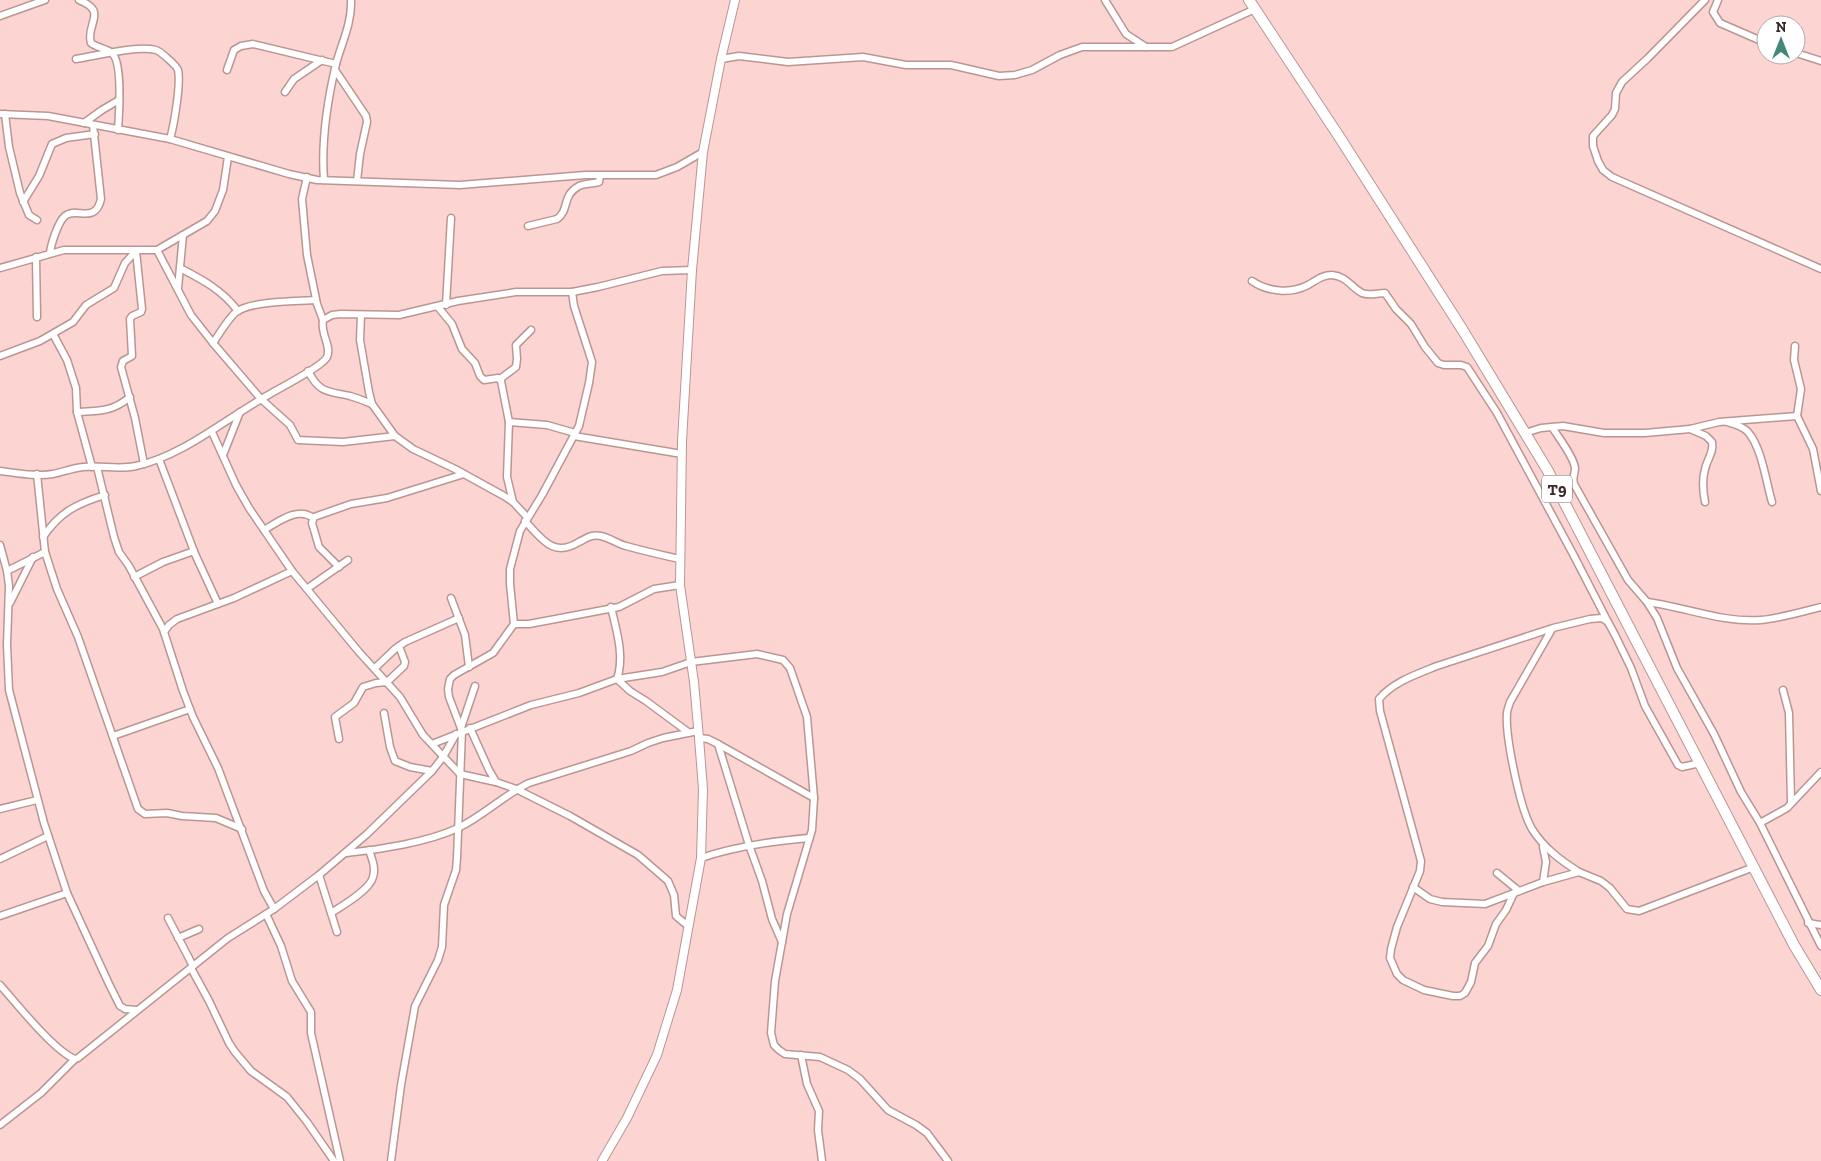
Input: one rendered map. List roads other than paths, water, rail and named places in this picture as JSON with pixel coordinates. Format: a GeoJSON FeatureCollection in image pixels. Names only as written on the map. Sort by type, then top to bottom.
{"type":"FeatureCollection","features":[{"type":"Feature","properties":{"kind":"highway","name":"T9"},"geometry":{"type":"LineString","coordinates":[[1249,0],[1462,329],[1525,433],[1551,479],[1794,945],[1821,990]]}},
{"type":"Feature","properties":{"kind":"street"},"geometry":{"type":"LineString","coordinates":[[0,16],[45,0]]}},
{"type":"Feature","properties":{"kind":"street"},"geometry":{"type":"LineString","coordinates":[[79,0],[91,6],[94,11],[94,22],[90,34],[91,43],[111,52],[115,58],[118,72],[118,130]]}},
{"type":"Feature","properties":{"kind":"street"},"geometry":{"type":"LineString","coordinates":[[324,180],[323,141],[336,67],[351,19],[352,0]]}},
{"type":"Feature","properties":{"kind":"street"},"geometry":{"type":"LineString","coordinates":[[602,1161],[627,1118],[657,1055],[677,990],[701,858],[703,789],[694,682],[680,586],[682,454],[692,270],[703,152],[735,0]]}},
{"type":"Feature","properties":{"kind":"street"},"geometry":{"type":"LineString","coordinates":[[1105,0],[1126,34],[1147,48]]}},
{"type":"Feature","properties":{"kind":"street"},"geometry":{"type":"LineString","coordinates":[[1705,0],[1622,82],[1616,93],[1615,109],[1593,136],[1592,143],[1595,154],[1603,170],[1612,176],[1821,269]]}},
{"type":"Feature","properties":{"kind":"street"},"geometry":{"type":"LineString","coordinates":[[1718,0],[1713,12],[1720,23],[1756,39]]}},
{"type":"Feature","properties":{"kind":"street"},"geometry":{"type":"LineString","coordinates":[[721,60],[739,56],[788,62],[863,57],[906,65],[954,66],[999,76],[1026,73],[1060,55],[1082,47],[1172,47],[1255,9]]}},
{"type":"Feature","properties":{"kind":"street"},"geometry":{"type":"LineString","coordinates":[[227,70],[234,50],[240,46],[260,44],[322,60],[336,67],[366,116],[357,182]]}},
{"type":"Feature","properties":{"kind":"street"},"geometry":{"type":"LineString","coordinates":[[76,59],[124,50],[155,50],[177,67],[176,110],[170,139]]}},
{"type":"Feature","properties":{"kind":"street"},"geometry":{"type":"LineString","coordinates":[[1806,56],[1821,61]]}},
{"type":"Feature","properties":{"kind":"street"},"geometry":{"type":"LineString","coordinates":[[285,92],[294,79],[322,60]]}},
{"type":"Feature","properties":{"kind":"street"},"geometry":{"type":"LineString","coordinates":[[84,122],[119,100]]}},
{"type":"Feature","properties":{"kind":"street"},"geometry":{"type":"LineString","coordinates":[[36,220],[29,215],[23,202],[2,114],[48,116],[84,122],[170,139],[307,178],[357,182],[460,185],[585,175],[656,175],[678,168],[703,152]]}},
{"type":"Feature","properties":{"kind":"street"},"geometry":{"type":"LineString","coordinates":[[50,253],[52,240],[64,217],[68,214],[92,212],[99,208],[101,199],[94,125]]}},
{"type":"Feature","properties":{"kind":"street"},"geometry":{"type":"LineString","coordinates":[[23,202],[39,176],[52,144],[66,138],[94,134]]}},
{"type":"Feature","properties":{"kind":"street"},"geometry":{"type":"LineString","coordinates":[[0,268],[64,250],[157,250],[207,221],[215,211],[223,190],[228,157]]}},
{"type":"Feature","properties":{"kind":"street"},"geometry":{"type":"LineString","coordinates":[[528,226],[557,219],[564,213],[566,198],[572,191],[580,185],[599,182],[600,176]]}},
{"type":"Feature","properties":{"kind":"street"},"geometry":{"type":"LineString","coordinates":[[0,471],[53,474],[70,469],[95,467],[123,468],[159,459],[212,432],[327,357],[328,346],[322,333],[323,320],[316,300],[307,255],[302,199],[307,178]]}},
{"type":"Feature","properties":{"kind":"street"},"geometry":{"type":"LineString","coordinates":[[446,305],[451,218]]}},
{"type":"Feature","properties":{"kind":"street"},"geometry":{"type":"LineString","coordinates":[[178,289],[183,235]]}},
{"type":"Feature","properties":{"kind":"street"},"geometry":{"type":"LineString","coordinates":[[157,250],[191,315],[261,399],[288,423],[299,441],[343,442],[395,436]]}},
{"type":"Feature","properties":{"kind":"street"},"geometry":{"type":"LineString","coordinates":[[0,356],[54,334],[72,322],[86,306],[111,292],[118,281],[124,263],[136,251]]}},
{"type":"Feature","properties":{"kind":"street"},"geometry":{"type":"LineString","coordinates":[[136,251],[142,309],[141,312],[130,319],[132,356],[123,361],[121,367],[130,397],[144,464]]}},
{"type":"Feature","properties":{"kind":"street"},"geometry":{"type":"LineString","coordinates":[[36,257],[37,317]]}},
{"type":"Feature","properties":{"kind":"street"},"geometry":{"type":"LineString","coordinates":[[180,268],[215,287],[224,294],[238,311]]}},
{"type":"Feature","properties":{"kind":"street"},"geometry":{"type":"LineString","coordinates":[[323,320],[332,315],[399,314],[516,292],[572,292],[662,271],[692,270]]}},
{"type":"Feature","properties":{"kind":"street"},"geometry":{"type":"LineString","coordinates":[[1252,281],[1272,290],[1293,290],[1307,285],[1319,277],[1337,276],[1344,278],[1362,293],[1369,295],[1385,293],[1396,309],[1411,324],[1425,347],[1438,363],[1444,365],[1461,364],[1467,367],[1498,413],[1573,554],[1631,668],[1645,706],[1678,765],[1682,767],[1700,763]]}},
{"type":"Feature","properties":{"kind":"street"},"geometry":{"type":"LineString","coordinates":[[391,1161],[415,1006],[438,960],[442,947],[444,905],[456,870],[460,731],[450,702],[448,689],[450,679],[454,674],[493,654],[514,624],[510,596],[510,569],[520,531],[542,495],[582,418],[592,366],[589,348],[574,306],[572,292]]}},
{"type":"Feature","properties":{"kind":"street"},"geometry":{"type":"LineString","coordinates":[[213,343],[238,311],[243,308],[277,302],[316,300]]}},
{"type":"Feature","properties":{"kind":"street"},"geometry":{"type":"LineString","coordinates":[[438,307],[450,321],[462,349],[476,364],[481,378],[484,380],[500,379],[516,367],[516,345],[531,330]]}},
{"type":"Feature","properties":{"kind":"street"},"geometry":{"type":"LineString","coordinates":[[362,315],[360,340],[372,404],[395,436],[413,449],[485,485],[513,502],[545,542],[556,548],[571,546],[587,537],[602,536],[625,546],[679,559]]}},
{"type":"Feature","properties":{"kind":"street"},"geometry":{"type":"LineString","coordinates":[[54,334],[67,360],[76,388],[76,412],[105,495],[114,538],[164,632],[190,709],[218,768],[264,890],[274,909]]}},
{"type":"Feature","properties":{"kind":"street"},"geometry":{"type":"LineString","coordinates":[[1794,346],[1794,360],[1801,390],[1797,416],[1812,449],[1821,491]]}},
{"type":"Feature","properties":{"kind":"street"},"geometry":{"type":"LineString","coordinates":[[308,371],[314,382],[325,392],[351,396],[372,404]]}},
{"type":"Feature","properties":{"kind":"street"},"geometry":{"type":"LineString","coordinates":[[500,379],[509,422],[507,477],[513,502]]}},
{"type":"Feature","properties":{"kind":"street"},"geometry":{"type":"LineString","coordinates":[[76,412],[109,409],[118,406],[130,397]]}},
{"type":"Feature","properties":{"kind":"street"},"geometry":{"type":"LineString","coordinates":[[223,455],[240,412]]}},
{"type":"Feature","properties":{"kind":"street"},"geometry":{"type":"LineString","coordinates":[[1525,433],[1541,428],[1563,426],[1617,434],[1690,429],[1726,421],[1797,416]]}},
{"type":"Feature","properties":{"kind":"street"},"geometry":{"type":"LineString","coordinates":[[1726,421],[1748,431],[1764,470],[1772,502]]}},
{"type":"Feature","properties":{"kind":"street"},"geometry":{"type":"LineString","coordinates":[[509,422],[547,425],[574,434],[682,454]]}},
{"type":"Feature","properties":{"kind":"street"},"geometry":{"type":"LineString","coordinates":[[1552,427],[1572,461],[1575,469],[1572,478],[1584,502],[1628,580],[1647,602],[1664,633],[1678,668],[1714,734],[1741,792],[1760,823],[1821,946]]}},
{"type":"Feature","properties":{"kind":"street"},"geometry":{"type":"LineString","coordinates":[[1690,429],[1710,439],[1712,442],[1712,452],[1704,470],[1705,502]]}},
{"type":"Feature","properties":{"kind":"street"},"geometry":{"type":"LineString","coordinates":[[212,432],[236,485],[292,571],[359,652],[400,697],[423,735],[443,757],[460,774],[496,782],[516,789],[594,829],[638,855],[668,881],[674,894],[676,916],[688,926]]}},
{"type":"Feature","properties":{"kind":"street"},"geometry":{"type":"LineString","coordinates":[[159,459],[194,551],[218,604]]}},
{"type":"Feature","properties":{"kind":"street"},"geometry":{"type":"LineString","coordinates":[[37,474],[44,552],[66,612],[78,637],[138,809],[142,814],[167,813],[216,818],[242,829]]}},
{"type":"Feature","properties":{"kind":"street"},"geometry":{"type":"LineString","coordinates":[[264,530],[297,514],[306,514],[313,518],[351,504],[387,498],[464,474]]}},
{"type":"Feature","properties":{"kind":"street"},"geometry":{"type":"LineString","coordinates":[[43,537],[59,516],[89,500],[105,495]]}},
{"type":"Feature","properties":{"kind":"street"},"geometry":{"type":"LineString","coordinates":[[313,518],[312,523],[319,547],[339,566]]}},
{"type":"Feature","properties":{"kind":"street"},"geometry":{"type":"LineString","coordinates":[[0,545],[7,571],[9,690],[37,800],[67,893],[120,1006],[125,1009],[136,1010]]}},
{"type":"Feature","properties":{"kind":"street"},"geometry":{"type":"LineString","coordinates":[[134,577],[171,559],[194,551]]}},
{"type":"Feature","properties":{"kind":"street"},"geometry":{"type":"LineString","coordinates":[[7,571],[44,552]]}},
{"type":"Feature","properties":{"kind":"street"},"geometry":{"type":"LineString","coordinates":[[9,604],[32,557]]}},
{"type":"Feature","properties":{"kind":"street"},"geometry":{"type":"LineString","coordinates":[[308,588],[348,560]]}},
{"type":"Feature","properties":{"kind":"street"},"geometry":{"type":"LineString","coordinates":[[164,632],[169,624],[177,619],[218,604],[292,571]]}},
{"type":"Feature","properties":{"kind":"street"},"geometry":{"type":"LineString","coordinates":[[514,624],[529,624],[628,604],[654,590],[680,586]]}},
{"type":"Feature","properties":{"kind":"street"},"geometry":{"type":"LineString","coordinates":[[451,598],[465,635],[469,667]]}},
{"type":"Feature","properties":{"kind":"street"},"geometry":{"type":"LineString","coordinates":[[1647,602],[1746,620],[1761,620],[1821,607]]}},
{"type":"Feature","properties":{"kind":"street"},"geometry":{"type":"LineString","coordinates":[[611,607],[620,651],[621,668],[617,679]]}},
{"type":"Feature","properties":{"kind":"street"},"geometry":{"type":"LineString","coordinates":[[375,668],[399,646],[459,618]]}},
{"type":"Feature","properties":{"kind":"street"},"geometry":{"type":"LineString","coordinates":[[1516,892],[1496,924],[1488,946],[1475,963],[1468,988],[1460,996],[1432,993],[1409,984],[1397,974],[1390,958],[1391,949],[1397,927],[1420,871],[1422,860],[1383,723],[1379,699],[1391,687],[1418,673],[1552,629],[1590,619],[1602,618],[1608,622]]}},
{"type":"Feature","properties":{"kind":"street"},"geometry":{"type":"LineString","coordinates":[[1552,629],[1516,690],[1507,712],[1515,772],[1528,820],[1542,843],[1550,852],[1580,872],[1601,881],[1610,888],[1627,909],[1634,912],[1648,909],[1754,867]]}},
{"type":"Feature","properties":{"kind":"street"},"geometry":{"type":"LineString","coordinates":[[339,739],[335,720],[338,714],[354,703],[363,687],[387,682],[405,664],[404,656],[399,646]]}},
{"type":"Feature","properties":{"kind":"street"},"geometry":{"type":"LineString","coordinates":[[432,744],[460,731],[531,705],[579,693],[617,679],[662,672],[691,662],[757,654],[783,660],[790,668],[808,717],[814,798],[812,830],[787,914],[775,981],[772,1040],[779,1050],[785,1054],[820,1057],[856,1076],[888,1110],[927,1133],[948,1161]]}},
{"type":"Feature","properties":{"kind":"street"},"geometry":{"type":"LineString","coordinates":[[617,679],[630,691],[688,732],[718,744],[814,798]]}},
{"type":"Feature","properties":{"kind":"street"},"geometry":{"type":"LineString","coordinates":[[0,1125],[42,1093],[75,1059],[136,1010],[228,938],[274,909],[319,875],[367,834],[432,771],[443,757],[460,731],[474,686]]}},
{"type":"Feature","properties":{"kind":"street"},"geometry":{"type":"LineString","coordinates":[[1783,690],[1789,713],[1792,802]]}},
{"type":"Feature","properties":{"kind":"street"},"geometry":{"type":"LineString","coordinates":[[113,736],[190,709]]}},
{"type":"Feature","properties":{"kind":"street"},"geometry":{"type":"LineString","coordinates":[[384,713],[390,748],[395,761],[410,768],[432,771]]}},
{"type":"Feature","properties":{"kind":"street"},"geometry":{"type":"LineString","coordinates":[[470,728],[496,782]]}},
{"type":"Feature","properties":{"kind":"street"},"geometry":{"type":"LineString","coordinates":[[346,853],[408,843],[458,828],[516,789],[549,776],[631,751],[648,743],[688,732]]}},
{"type":"Feature","properties":{"kind":"street"},"geometry":{"type":"LineString","coordinates":[[718,744],[762,881],[772,919],[782,942]]}},
{"type":"Feature","properties":{"kind":"street"},"geometry":{"type":"LineString","coordinates":[[1760,823],[1787,808],[1821,772]]}},
{"type":"Feature","properties":{"kind":"street"},"geometry":{"type":"LineString","coordinates":[[0,809],[37,800]]}},
{"type":"Feature","properties":{"kind":"street"},"geometry":{"type":"LineString","coordinates":[[0,859],[48,836]]}},
{"type":"Feature","properties":{"kind":"street"},"geometry":{"type":"LineString","coordinates":[[701,858],[749,845],[809,838]]}},
{"type":"Feature","properties":{"kind":"street"},"geometry":{"type":"LineString","coordinates":[[1542,843],[1546,862],[1543,882]]}},
{"type":"Feature","properties":{"kind":"street"},"geometry":{"type":"LineString","coordinates":[[331,913],[354,898],[372,881],[374,868],[369,850]]}},
{"type":"Feature","properties":{"kind":"street"},"geometry":{"type":"LineString","coordinates":[[1413,887],[1430,899],[1451,903],[1484,904],[1543,882],[1580,872]]}},
{"type":"Feature","properties":{"kind":"street"},"geometry":{"type":"LineString","coordinates":[[1497,873],[1516,892]]}},
{"type":"Feature","properties":{"kind":"street"},"geometry":{"type":"LineString","coordinates":[[319,875],[337,932]]}},
{"type":"Feature","properties":{"kind":"street"},"geometry":{"type":"LineString","coordinates":[[0,916],[67,893]]}},
{"type":"Feature","properties":{"kind":"street"},"geometry":{"type":"LineString","coordinates":[[266,914],[278,939],[292,981],[311,1012],[311,1034],[340,1161]]}},
{"type":"Feature","properties":{"kind":"street"},"geometry":{"type":"LineString","coordinates":[[168,918],[235,1052],[252,1071],[287,1097],[334,1161]]}},
{"type":"Feature","properties":{"kind":"street"},"geometry":{"type":"LineString","coordinates":[[1808,923],[1821,924]]}},
{"type":"Feature","properties":{"kind":"street"},"geometry":{"type":"LineString","coordinates":[[178,938],[199,929]]}},
{"type":"Feature","properties":{"kind":"street"},"geometry":{"type":"LineString","coordinates":[[0,985],[37,1027],[65,1054],[75,1059]]}},
{"type":"Feature","properties":{"kind":"street"},"geometry":{"type":"LineString","coordinates":[[801,1055],[807,1084],[819,1111],[818,1130],[822,1161]]}}]}
